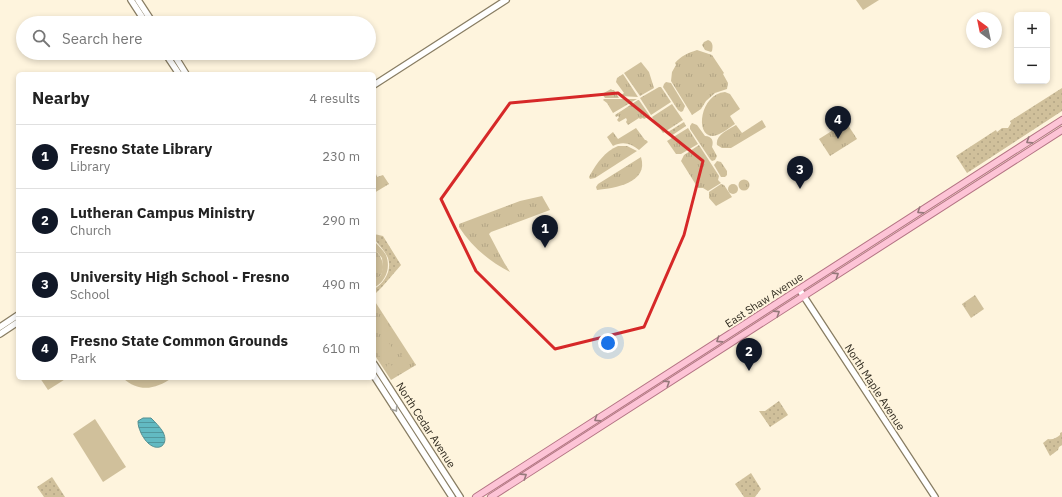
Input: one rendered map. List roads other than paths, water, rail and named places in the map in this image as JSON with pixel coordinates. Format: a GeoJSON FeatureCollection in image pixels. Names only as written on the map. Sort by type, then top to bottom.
{"type":"FeatureCollection","features":[{"type":"Feature","properties":{"kind":"main road"},"geometry":{"type":"LineString","coordinates":[[131,0],[140,14],[144,14],[145,16]]}},
{"type":"Feature","properties":{"kind":"main road"},"geometry":{"type":"LineString","coordinates":[[138,0],[148,16]]}},
{"type":"Feature","properties":{"kind":"main road"},"geometry":{"type":"LineString","coordinates":[[376,84],[506,0]]}},
{"type":"Feature","properties":{"kind":"main road"},"geometry":{"type":"LineString","coordinates":[[170,60],[178,72]]}},
{"type":"Feature","properties":{"kind":"main road"},"geometry":{"type":"LineString","coordinates":[[177,60],[185,72]]}},
{"type":"Feature","properties":{"kind":"main road","name":"East Shaw Avenue"},"geometry":{"type":"LineString","coordinates":[[476,497],[1062,120]]}},
{"type":"Feature","properties":{"kind":"main road","name":"East Shaw Avenue"},"geometry":{"type":"LineString","coordinates":[[491,497],[1062,130]]}},
{"type":"Feature","properties":{"kind":"main road","name":"North Maple Avenue"},"geometry":{"type":"LineString","coordinates":[[799,289],[934,497]]}},
{"type":"Feature","properties":{"kind":"main road"},"geometry":{"type":"LineString","coordinates":[[0,327],[16,316]]}},
{"type":"Feature","properties":{"kind":"main road"},"geometry":{"type":"LineString","coordinates":[[0,334],[16,323]]}},
{"type":"Feature","properties":{"kind":"main road","name":"North Cedar Avenue"},"geometry":{"type":"LineString","coordinates":[[376,367],[460,497]]}},
{"type":"Feature","properties":{"kind":"main road","name":"North Cedar Avenue"},"geometry":{"type":"LineString","coordinates":[[376,379],[452,497]]}},
{"type":"Feature","properties":{"kind":"main road"},"geometry":{"type":"LineString","coordinates":[[407,428],[412,429],[417,435],[420,435]]}},
{"type":"Feature","properties":{"kind":"main road"},"geometry":{"type":"LineString","coordinates":[[551,458],[552,453],[566,444],[578,431]]}},
{"type":"Feature","properties":{"kind":"main road"},"geometry":{"type":"LineString","coordinates":[[417,442],[421,442],[431,457],[441,466]]}},
{"type":"Feature","properties":{"kind":"water"},"geometry":{"type":"Polygon","coordinates":[[[143,418],[151,418],[162,430],[165,438],[162,445],[159,447],[150,445],[141,433],[138,421],[143,418]]]}},
{"type":"Feature","properties":{"kind":"place","name":"Fresno State Common Grounds"},"geometry":{"type":"Point","coordinates":[838,139]}},
{"type":"Feature","properties":{"kind":"place","name":"University High School - Fresno"},"geometry":{"type":"Point","coordinates":[800,189]}},
{"type":"Feature","properties":{"kind":"place","name":"Fresno State Library"},"geometry":{"type":"Point","coordinates":[545,248]}},
{"type":"Feature","properties":{"kind":"place","name":"Lutheran Campus Ministry"},"geometry":{"type":"Point","coordinates":[749,371]}}]}
